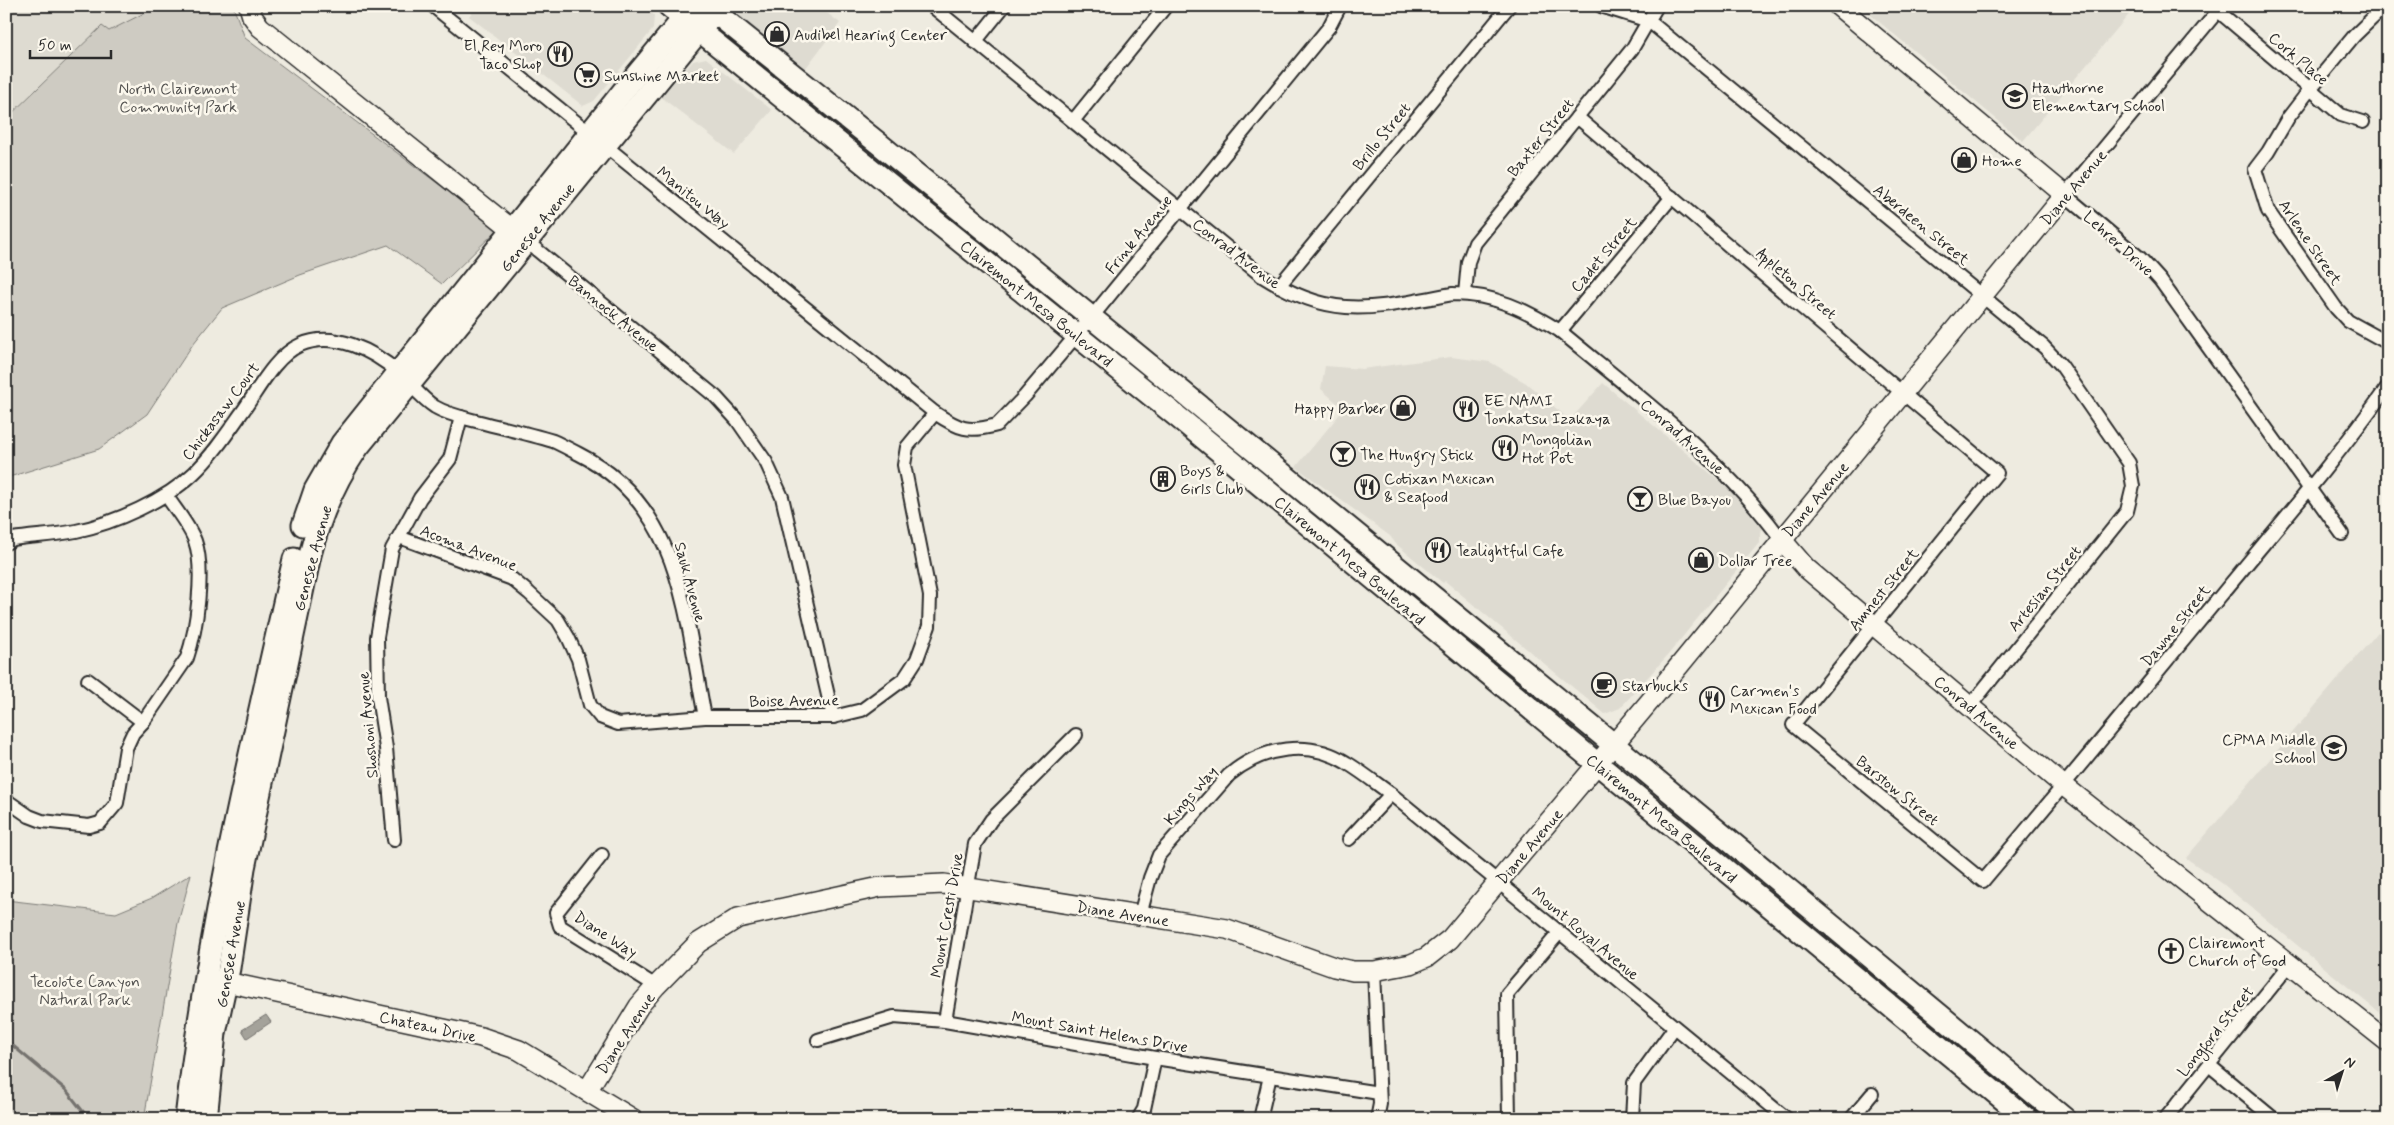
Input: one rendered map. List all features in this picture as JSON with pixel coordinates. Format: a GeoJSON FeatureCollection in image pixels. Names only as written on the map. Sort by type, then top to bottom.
{"type":"FeatureCollection","features":[{"type":"Feature","properties":{"kind":"main road","name":"Genesee Avenue"},"geometry":{"type":"LineString","coordinates":[[186,1119],[206,977],[230,841],[304,518],[315,490],[329,462],[403,377],[519,236],[596,139],[686,15],[714,8]]}},
{"type":"Feature","properties":{"kind":"main road","name":"Clairemont Mesa Boulevard"},"geometry":{"type":"LineString","coordinates":[[714,8],[1614,745],[2065,1119]]}},
{"type":"Feature","properties":{"kind":"main road","name":"Clairemont Mesa Boulevard"},"geometry":{"type":"LineString","coordinates":[[686,15],[1076,336],[1329,541],[2027,1119]]}},
{"type":"Feature","properties":{"kind":"main road","name":"Genesee Avenue"},"geometry":{"type":"LineString","coordinates":[[206,1119],[216,1033],[244,868],[318,525],[335,482],[403,377]]}},
{"type":"Feature","properties":{"kind":"street","name":"Bannock Avenue"},"geometry":{"type":"LineString","coordinates":[[249,6],[252,16],[260,27],[716,397],[738,420],[766,462],[782,497],[833,717]]}},
{"type":"Feature","properties":{"kind":"street","name":"Manitou Way"},"geometry":{"type":"LineString","coordinates":[[433,6],[935,413]]}},
{"type":"Feature","properties":{"kind":"street","name":"Conrad Avenue"},"geometry":{"type":"LineString","coordinates":[[932,6],[1262,276],[1293,294],[1330,306],[1350,309],[1375,308],[1453,294],[1487,296],[1508,303],[1560,331],[1717,464],[1756,505],[1781,539],[1806,568],[2064,786],[2388,1042]]}},
{"type":"Feature","properties":{"kind":"street"},"geometry":{"type":"LineString","coordinates":[[975,42],[1004,6]]}},
{"type":"Feature","properties":{"kind":"street"},"geometry":{"type":"LineString","coordinates":[[1073,121],[1166,6]]}},
{"type":"Feature","properties":{"kind":"street","name":"Frink Avenue"},"geometry":{"type":"LineString","coordinates":[[935,413],[957,428],[982,429],[997,425],[1091,318],[1328,26],[1340,6]]}},
{"type":"Feature","properties":{"kind":"street","name":"Brillo Street"},"geometry":{"type":"LineString","coordinates":[[1279,286],[1509,6]]}},
{"type":"Feature","properties":{"kind":"street"},"geometry":{"type":"LineString","coordinates":[[1601,6],[1648,21]]}},
{"type":"Feature","properties":{"kind":"street","name":"Baxter Street"},"geometry":{"type":"LineString","coordinates":[[1465,294],[1468,262],[1475,243],[1632,49],[1657,6]]}},
{"type":"Feature","properties":{"kind":"street","name":"Lehrer Drive"},"geometry":{"type":"LineString","coordinates":[[1838,6],[2140,258],[2160,280],[2342,534]]}},
{"type":"Feature","properties":{"kind":"street","name":"Arlene Street"},"geometry":{"type":"LineString","coordinates":[[2385,6],[2354,36],[2311,88],[2288,118],[2268,152],[2255,169],[2268,211],[2336,308],[2348,321],[2388,343]]}},
{"type":"Feature","properties":{"kind":"street","name":"Diane Avenue"},"geometry":{"type":"LineString","coordinates":[[587,1091],[639,1006],[698,943],[738,918],[880,887],[944,884],[1227,929],[1334,967],[1353,971],[1374,971],[1410,964],[1427,957],[1450,940],[1614,745],[1781,539],[2220,9]]}},
{"type":"Feature","properties":{"kind":"street","name":"Cork Place"},"geometry":{"type":"LineString","coordinates":[[2220,9],[2341,115],[2363,122]]}},
{"type":"Feature","properties":{"kind":"street","name":"Aberdeen Street"},"geometry":{"type":"LineString","coordinates":[[1648,21],[2044,347],[2060,366],[2129,462],[2133,486]]}},
{"type":"Feature","properties":{"kind":"street","name":"Appleton Street"},"geometry":{"type":"LineString","coordinates":[[1577,117],[1997,474]]}},
{"type":"Feature","properties":{"kind":"street","name":"Cadet Street"},"geometry":{"type":"LineString","coordinates":[[1560,331],[1672,197]]}},
{"type":"Feature","properties":{"kind":"street","name":"Chickasaw Court"},"geometry":{"type":"LineString","coordinates":[[6,543],[13,539],[78,530],[134,511],[166,495],[195,472],[222,441],[279,362],[300,345],[323,339],[348,343],[382,360],[403,377]]}},
{"type":"Feature","properties":{"kind":"street","name":"Sauk Avenue"},"geometry":{"type":"LineString","coordinates":[[403,377],[436,408],[461,417],[554,442],[591,460],[612,474],[638,500],[661,534],[669,552],[680,588],[705,717]]}},
{"type":"Feature","properties":{"kind":"street","name":"Dawne Street"},"geometry":{"type":"LineString","coordinates":[[1983,881],[2064,786],[2309,488],[2360,425],[2388,386]]}},
{"type":"Feature","properties":{"kind":"street","name":"Boise Avenue"},"geometry":{"type":"LineString","coordinates":[[600,717],[618,724],[705,717],[833,717],[862,710],[904,679],[918,659],[929,626],[930,596],[904,465],[907,447],[935,413]]}},
{"type":"Feature","properties":{"kind":"street","name":"Shoshoni Avenue"},"geometry":{"type":"LineString","coordinates":[[394,840],[386,748],[378,697],[377,637],[392,549],[420,498],[450,459],[461,417]]}},
{"type":"Feature","properties":{"kind":"street","name":"Amnest Street"},"geometry":{"type":"LineString","coordinates":[[1793,725],[1997,474]]}},
{"type":"Feature","properties":{"kind":"street","name":"Artesian Street"},"geometry":{"type":"LineString","coordinates":[[1970,706],[2127,511],[2133,486]]}},
{"type":"Feature","properties":{"kind":"street"},"geometry":{"type":"LineString","coordinates":[[6,800],[29,816],[42,821],[89,826],[100,823],[117,802],[126,748],[133,733],[143,722],[188,658],[191,646],[200,574],[199,554],[194,538],[166,495]]}},
{"type":"Feature","properties":{"kind":"street","name":"Acoma Avenue"},"geometry":{"type":"LineString","coordinates":[[398,537],[512,579],[529,592],[558,620],[568,636],[578,659],[590,705],[600,717]]}},
{"type":"Feature","properties":{"kind":"street"},"geometry":{"type":"LineString","coordinates":[[88,680],[143,722]]}},
{"type":"Feature","properties":{"kind":"street","name":"Barstow Street"},"geometry":{"type":"LineString","coordinates":[[1793,725],[1983,881]]}},
{"type":"Feature","properties":{"kind":"street","name":"Mount Cresti Drive"},"geometry":{"type":"LineString","coordinates":[[945,1021],[975,844],[992,820],[1076,736]]}},
{"type":"Feature","properties":{"kind":"street","name":"Kings Way"},"geometry":{"type":"LineString","coordinates":[[1140,915],[1150,878],[1159,855],[1229,775],[1238,767],[1266,752],[1290,748],[1309,749]]}},
{"type":"Feature","properties":{"kind":"street","name":"Mount Royal Avenue"},"geometry":{"type":"LineString","coordinates":[[1309,749],[1326,753],[1346,762],[1391,794],[1787,1119]]}},
{"type":"Feature","properties":{"kind":"street"},"geometry":{"type":"LineString","coordinates":[[1349,840],[1391,794]]}},
{"type":"Feature","properties":{"kind":"street","name":"Diane Way"},"geometry":{"type":"LineString","coordinates":[[602,855],[556,913],[560,926],[656,986]]}},
{"type":"Feature","properties":{"kind":"street"},"geometry":{"type":"LineString","coordinates":[[1509,1119],[1507,994],[1559,933]]}},
{"type":"Feature","properties":{"kind":"street","name":"Longford Street"},"geometry":{"type":"LineString","coordinates":[[2165,1119],[2290,963]]}},
{"type":"Feature","properties":{"kind":"street"},"geometry":{"type":"LineString","coordinates":[[1374,971],[1380,1104],[1378,1119]]}},
{"type":"Feature","properties":{"kind":"street","name":"Chateau Drive"},"geometry":{"type":"LineString","coordinates":[[206,977],[226,983],[481,1037],[519,1050],[634,1119]]}},
{"type":"Feature","properties":{"kind":"street","name":"Mount Saint Helens Drive"},"geometry":{"type":"LineString","coordinates":[[818,1040],[894,1017],[945,1021],[1155,1058],[1379,1093]]}},
{"type":"Feature","properties":{"kind":"street"},"geometry":{"type":"LineString","coordinates":[[1632,1119],[1634,1083],[1674,1028]]}},
{"type":"Feature","properties":{"kind":"street"},"geometry":{"type":"LineString","coordinates":[[1138,1119],[1144,1109],[1155,1058]]}},
{"type":"Feature","properties":{"kind":"street"},"geometry":{"type":"LineString","coordinates":[[2209,1065],[2274,1119]]}},
{"type":"Feature","properties":{"kind":"street"},"geometry":{"type":"LineString","coordinates":[[1260,1119],[1270,1076]]}},
{"type":"Feature","properties":{"kind":"street"},"geometry":{"type":"LineString","coordinates":[[1852,1119],[1872,1094]]}},
{"type":"Feature","properties":{"kind":"shaded area"},"geometry":{"type":"Polygon","coordinates":[[[6,6],[158,6],[109,31],[102,26],[6,119],[6,6]]]}},
{"type":"Feature","properties":{"kind":"shaded area"},"geometry":{"type":"Polygon","coordinates":[[[477,6],[643,6],[654,15],[653,29],[594,101],[583,106],[469,16],[477,6]]]}},
{"type":"Feature","properties":{"kind":"shaded area"},"geometry":{"type":"Polygon","coordinates":[[[737,6],[818,6],[840,23],[805,69],[742,20],[737,6]]]}},
{"type":"Feature","properties":{"kind":"shaded area","name":"Hawthorne Elementary School"},"geometry":{"type":"Polygon","coordinates":[[[1860,6],[2136,6],[2023,141],[1860,6]]]}},
{"type":"Feature","properties":{"kind":"shaded area"},"geometry":{"type":"Polygon","coordinates":[[[706,58],[772,110],[734,154],[661,97],[693,61],[706,58]]]}},
{"type":"Feature","properties":{"kind":"shaded area"},"geometry":{"type":"Polygon","coordinates":[[[1451,357],[1490,362],[1526,383],[1570,420],[1603,383],[1730,490],[1762,528],[1759,543],[1667,656],[1620,708],[1605,714],[1445,581],[1443,583],[1396,544],[1390,536],[1296,467],[1344,409],[1321,389],[1325,366],[1362,369],[1451,357]]]}},
{"type":"Feature","properties":{"kind":"shaded area","name":"CPMA Middle School"},"geometry":{"type":"Polygon","coordinates":[[[2378,632],[2388,638],[2388,1020],[2223,884],[2186,858],[2378,632]]]}},
{"type":"Feature","properties":{"kind":"shaded area"},"geometry":{"type":"Polygon","coordinates":[[[266,1015],[271,1022],[247,1038],[242,1030],[266,1015]]]}},
{"type":"Feature","properties":{"kind":"green space","name":"North Clairemont Community Park"},"geometry":{"type":"Polygon","coordinates":[[[158,6],[233,6],[245,38],[498,229],[442,284],[388,245],[300,275],[222,308],[193,344],[147,414],[99,449],[6,478],[6,119],[102,26],[109,31],[158,6]]]}},
{"type":"Feature","properties":{"kind":"green space","name":"Tecolote Canyon Natural Park"},"geometry":{"type":"Polygon","coordinates":[[[191,874],[178,923],[144,1119],[12,1119],[6,1114],[6,900],[116,913],[152,898],[191,874]]]}},
{"type":"Feature","properties":{"kind":"waterway"},"geometry":{"type":"LineString","coordinates":[[6,1040],[66,1090],[89,1119]]}},
{"type":"Feature","properties":{"kind":"place","name":"Audibel Hearing Center"},"geometry":{"type":"Point","coordinates":[777,34]}},
{"type":"Feature","properties":{"kind":"place","name":"El Rey Moro Taco Shop"},"geometry":{"type":"Point","coordinates":[560,54]}},
{"type":"Feature","properties":{"kind":"place","name":"Sunshine Market"},"geometry":{"type":"Point","coordinates":[587,75]}},
{"type":"Feature","properties":{"kind":"place","name":"Hawthorne Elementary School"},"geometry":{"type":"Point","coordinates":[2015,96]}},
{"type":"Feature","properties":{"kind":"place","name":"Home"},"geometry":{"type":"Point","coordinates":[1964,160]}},
{"type":"Feature","properties":{"kind":"place","name":"Happy Barber"},"geometry":{"type":"Point","coordinates":[1403,408]}},
{"type":"Feature","properties":{"kind":"place","name":"EE NAMI Tonkatsu Izakaya"},"geometry":{"type":"Point","coordinates":[1466,409]}},
{"type":"Feature","properties":{"kind":"place","name":"Mongolian Hot Pot"},"geometry":{"type":"Point","coordinates":[1505,448]}},
{"type":"Feature","properties":{"kind":"place","name":"The Hungry Stick"},"geometry":{"type":"Point","coordinates":[1343,454]}},
{"type":"Feature","properties":{"kind":"place","name":"Boys & Girls Club"},"geometry":{"type":"Point","coordinates":[1163,479]}},
{"type":"Feature","properties":{"kind":"place","name":"Cotixan Mexican & Seafood"},"geometry":{"type":"Point","coordinates":[1367,487]}},
{"type":"Feature","properties":{"kind":"place","name":"Blue Bayou"},"geometry":{"type":"Point","coordinates":[1640,499]}},
{"type":"Feature","properties":{"kind":"place","name":"Tealightful Cafe"},"geometry":{"type":"Point","coordinates":[1438,550]}},
{"type":"Feature","properties":{"kind":"place","name":"Dollar Tree"},"geometry":{"type":"Point","coordinates":[1701,560]}},
{"type":"Feature","properties":{"kind":"place","name":"Starbucks"},"geometry":{"type":"Point","coordinates":[1604,685]}},
{"type":"Feature","properties":{"kind":"place","name":"Carmen's Mexican Food"},"geometry":{"type":"Point","coordinates":[1712,699]}},
{"type":"Feature","properties":{"kind":"place","name":"CPMA Middle School"},"geometry":{"type":"Point","coordinates":[2334,748]}},
{"type":"Feature","properties":{"kind":"place","name":"Clairemont Church of God"},"geometry":{"type":"Point","coordinates":[2171,951]}}]}
